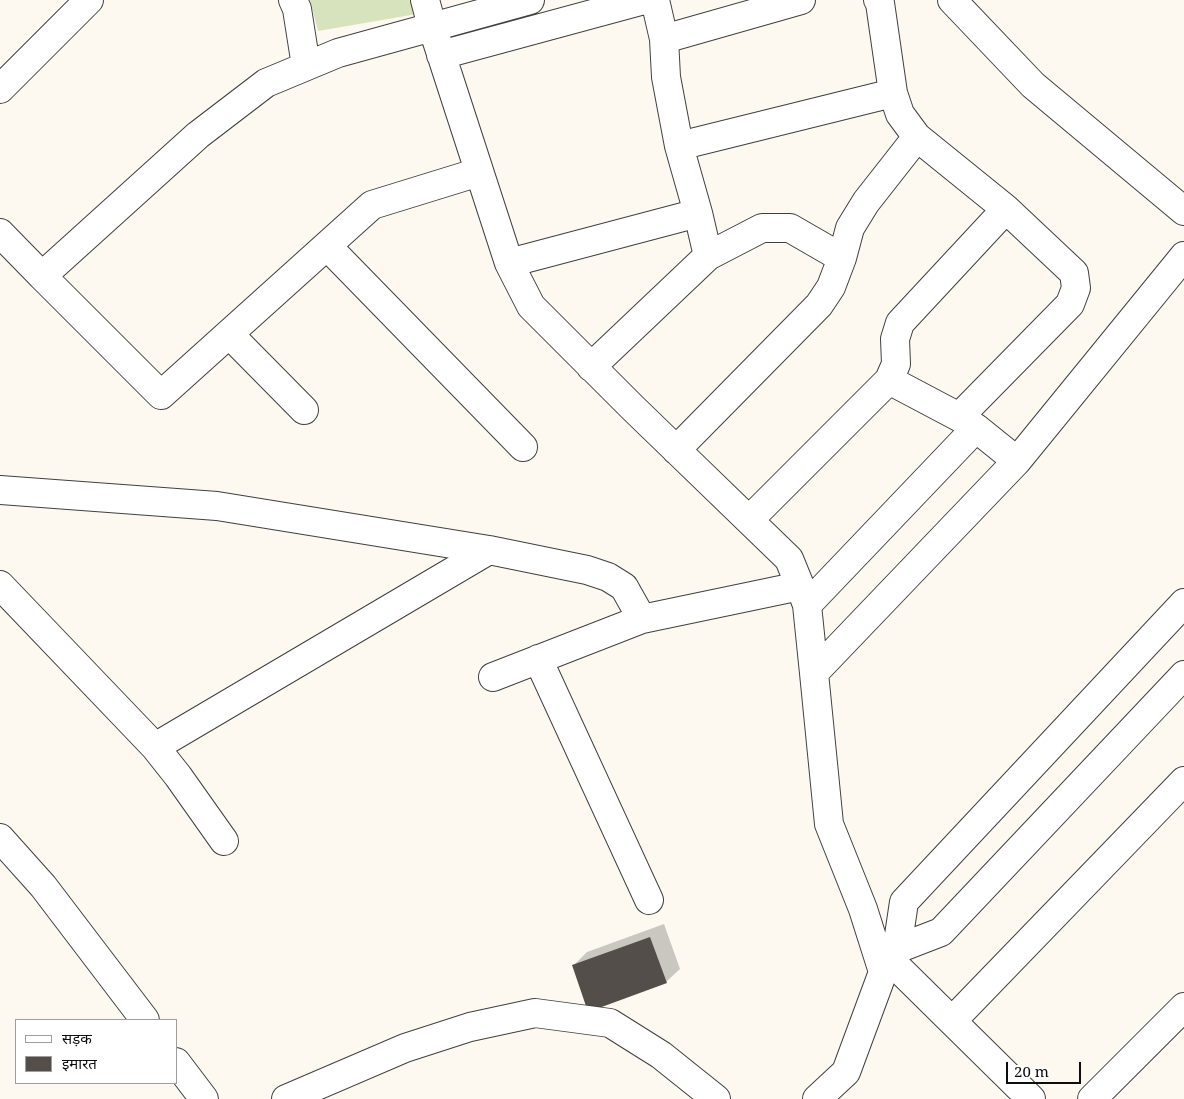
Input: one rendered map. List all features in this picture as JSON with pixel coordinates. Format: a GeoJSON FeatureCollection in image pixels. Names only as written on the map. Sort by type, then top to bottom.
{"type":"FeatureCollection","features":[{"type":"Feature","properties":{"kind":"street"},"geometry":{"type":"LineString","coordinates":[[0,89],[89,0]]}},
{"type":"Feature","properties":{"kind":"street"},"geometry":{"type":"LineString","coordinates":[[293,0],[297,9],[306,66]]}},
{"type":"Feature","properties":{"kind":"street"},"geometry":{"type":"LineString","coordinates":[[425,0],[509,263],[531,306],[591,367],[789,559],[803,596],[814,673],[829,824],[862,909],[890,960],[1031,1099]]}},
{"type":"Feature","properties":{"kind":"street"},"geometry":{"type":"LineString","coordinates":[[42,276],[198,135],[266,83],[338,53],[530,0]]}},
{"type":"Feature","properties":{"kind":"street"},"geometry":{"type":"LineString","coordinates":[[441,55],[644,0]]}},
{"type":"Feature","properties":{"kind":"street"},"geometry":{"type":"LineString","coordinates":[[654,0],[664,38],[666,77],[679,146],[708,256]]}},
{"type":"Feature","properties":{"kind":"street"},"geometry":{"type":"LineString","coordinates":[[664,38],[801,0]]}},
{"type":"Feature","properties":{"kind":"street"},"geometry":{"type":"LineString","coordinates":[[493,677],[642,619],[803,596],[967,422],[1070,304],[1076,288],[1074,273],[1006,209],[917,137],[900,114],[893,93],[878,0]]}},
{"type":"Feature","properties":{"kind":"street"},"geometry":{"type":"LineString","coordinates":[[952,0],[1033,86],[1184,211]]}},
{"type":"Feature","properties":{"kind":"street"},"geometry":{"type":"LineString","coordinates":[[679,146],[893,93]]}},
{"type":"Feature","properties":{"kind":"street"},"geometry":{"type":"LineString","coordinates":[[676,450],[819,305],[831,288],[850,228],[866,202],[917,137]]}},
{"type":"Feature","properties":{"kind":"street"},"geometry":{"type":"LineString","coordinates":[[0,233],[161,396],[372,206],[479,172]]}},
{"type":"Feature","properties":{"kind":"street"},"geometry":{"type":"LineString","coordinates":[[749,520],[889,380],[896,364],[895,339],[900,323],[1006,209]]}},
{"type":"Feature","properties":{"kind":"street"},"geometry":{"type":"LineString","coordinates":[[509,263],[698,213]]}},
{"type":"Feature","properties":{"kind":"street"},"geometry":{"type":"LineString","coordinates":[[591,367],[708,256],[762,228],[790,228],[842,258]]}},
{"type":"Feature","properties":{"kind":"street"},"geometry":{"type":"LineString","coordinates":[[327,246],[523,447]]}},
{"type":"Feature","properties":{"kind":"street"},"geometry":{"type":"LineString","coordinates":[[814,673],[1017,461],[1184,256]]}},
{"type":"Feature","properties":{"kind":"street"},"geometry":{"type":"LineString","coordinates":[[229,334],[304,410]]}},
{"type":"Feature","properties":{"kind":"street"},"geometry":{"type":"LineString","coordinates":[[889,380],[967,422],[1017,461]]}},
{"type":"Feature","properties":{"kind":"street"},"geometry":{"type":"LineString","coordinates":[[0,490],[217,506],[489,550],[587,570],[608,577],[624,587],[642,619]]}},
{"type":"Feature","properties":{"kind":"street"},"geometry":{"type":"LineString","coordinates":[[155,747],[489,550]]}},
{"type":"Feature","properties":{"kind":"street"},"geometry":{"type":"LineString","coordinates":[[0,585],[155,747],[224,841]]}},
{"type":"Feature","properties":{"kind":"street"},"geometry":{"type":"LineString","coordinates":[[816,1099],[846,1072],[890,960],[904,902],[1184,603]]}},
{"type":"Feature","properties":{"kind":"street"},"geometry":{"type":"LineString","coordinates":[[538,659],[649,900]]}},
{"type":"Feature","properties":{"kind":"street"},"geometry":{"type":"LineString","coordinates":[[890,960],[941,932],[1184,675]]}},
{"type":"Feature","properties":{"kind":"street"},"geometry":{"type":"LineString","coordinates":[[952,1021],[1181,790]]}},
{"type":"Feature","properties":{"kind":"street"},"geometry":{"type":"LineString","coordinates":[[0,838],[43,886],[144,1019]]}},
{"type":"Feature","properties":{"kind":"street"},"geometry":{"type":"LineString","coordinates":[[1092,1099],[1184,1007]]}},
{"type":"Feature","properties":{"kind":"street"},"geometry":{"type":"LineString","coordinates":[[286,1099],[405,1048],[470,1027],[535,1012],[610,1023],[661,1055],[716,1099]]}},
{"type":"Feature","properties":{"kind":"street"},"geometry":{"type":"LineString","coordinates":[[178,1065],[204,1099]]}},
{"type":"Feature","properties":{"kind":"green space"},"geometry":{"type":"Polygon","coordinates":[[[310,0],[413,0],[417,14],[318,31],[310,0]]]}},
{"type":"Feature","properties":{"kind":"building"},"geometry":{"type":"Polygon","coordinates":[[[650,937],[667,983],[588,1012],[572,965],[650,937]]]}}]}
